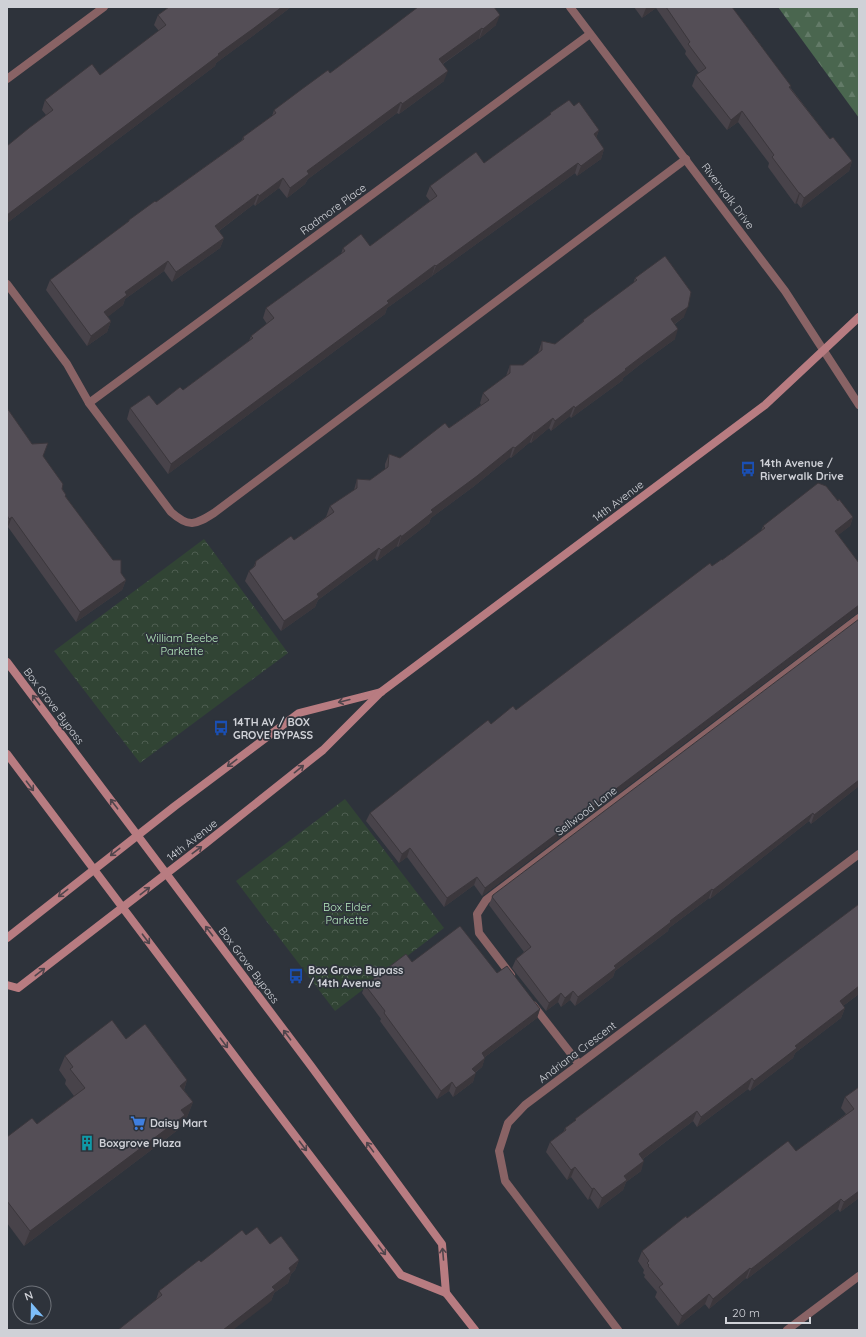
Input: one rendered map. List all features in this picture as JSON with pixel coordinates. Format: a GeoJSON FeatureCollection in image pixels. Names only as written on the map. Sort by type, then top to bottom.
{"type":"FeatureCollection","features":[{"type":"Feature","properties":{"kind":"main road","name":"14th Avenue"},"geometry":{"type":"LineString","coordinates":[[7,985],[18,988],[123,908],[323,750],[381,692],[765,405],[859,317]]}},
{"type":"Feature","properties":{"kind":"main road","name":"Box Grove Bypass"},"geometry":{"type":"LineString","coordinates":[[7,662],[311,1066],[442,1244],[446,1293]]}},
{"type":"Feature","properties":{"kind":"main road","name":"14th Avenue"},"geometry":{"type":"LineString","coordinates":[[7,938],[93,869],[299,712],[381,692]]}},
{"type":"Feature","properties":{"kind":"main road"},"geometry":{"type":"LineString","coordinates":[[7,754],[402,1275],[446,1293],[475,1330]]}},
{"type":"Feature","properties":{"kind":"street"},"geometry":{"type":"LineString","coordinates":[[7,79],[104,7]]}},
{"type":"Feature","properties":{"kind":"street","name":"Riverwalk Drive"},"geometry":{"type":"LineString","coordinates":[[570,7],[785,291],[859,405]]}},
{"type":"Feature","properties":{"kind":"street","name":"Radmore Place"},"geometry":{"type":"LineString","coordinates":[[89,403],[590,34]]}},
{"type":"Feature","properties":{"kind":"street"},"geometry":{"type":"LineString","coordinates":[[7,284],[67,364],[89,403],[171,512],[180,521],[192,524],[214,514],[686,159]]}},
{"type":"Feature","properties":{"kind":"street","name":"Sellwood Lane"},"geometry":{"type":"LineString","coordinates":[[516,982],[479,933],[477,914],[486,900],[859,618]]}},
{"type":"Feature","properties":{"kind":"street","name":"Andriana Crescent"},"geometry":{"type":"LineString","coordinates":[[618,1330],[505,1181],[499,1151],[508,1123],[525,1105],[859,854]]}},
{"type":"Feature","properties":{"kind":"street"},"geometry":{"type":"LineString","coordinates":[[530,1000],[579,1064]]}},
{"type":"Feature","properties":{"kind":"street"},"geometry":{"type":"LineString","coordinates":[[787,1330],[859,1276]]}},
{"type":"Feature","properties":{"kind":"green space"},"geometry":{"type":"Polygon","coordinates":[[[778,7],[859,7],[859,118],[778,7]]]}},
{"type":"Feature","properties":{"kind":"green space","name":"William Beebe Parkette"},"geometry":{"type":"Polygon","coordinates":[[[204,539],[288,653],[140,763],[54,651],[204,539]]]}},
{"type":"Feature","properties":{"kind":"green space","name":"Box Elder Parkette"},"geometry":{"type":"Polygon","coordinates":[[[345,799],[444,928],[335,1011],[236,881],[345,799]]]}},
{"type":"Feature","properties":{"kind":"building"},"geometry":{"type":"Polygon","coordinates":[[[169,7],[282,7],[7,215],[7,146],[53,110],[45,100],[92,64],[100,75],[166,25],[158,15],[169,7]]]}},
{"type":"Feature","properties":{"kind":"building"},"geometry":{"type":"Polygon","coordinates":[[[418,7],[494,7],[500,15],[483,29],[482,28],[439,59],[448,71],[402,104],[401,102],[307,171],[309,174],[290,188],[283,178],[259,196],[258,194],[215,226],[224,238],[176,272],[168,261],[125,292],[127,295],[104,312],[111,321],[91,336],[50,280],[155,201],[156,202],[244,139],[243,137],[276,113],[274,110],[302,89],[328,70],[330,73],[418,7]]]}},
{"type":"Feature","properties":{"kind":"building"},"geometry":{"type":"Polygon","coordinates":[[[666,7],[732,7],[791,86],[789,87],[830,139],[833,137],[852,161],[804,198],[772,157],[774,155],[742,111],[731,120],[696,75],[706,68],[688,44],[690,42],[666,7]]]}},
{"type":"Feature","properties":{"kind":"building"},"geometry":{"type":"Polygon","coordinates":[[[569,100],[574,106],[579,102],[599,130],[594,134],[604,149],[581,166],[578,163],[436,266],[435,265],[387,301],[389,303],[171,464],[130,408],[149,395],[157,405],[180,387],[183,390],[253,338],[251,336],[274,318],[266,308],[345,251],[343,248],[361,234],[370,246],[437,196],[430,186],[476,152],[484,163],[569,100]]]}},
{"type":"Feature","properties":{"kind":"building"},"geometry":{"type":"Polygon","coordinates":[[[665,256],[691,292],[688,307],[671,319],[678,329],[575,408],[574,406],[555,421],[553,418],[515,448],[513,447],[431,510],[433,512],[401,537],[401,535],[381,550],[379,548],[317,594],[319,597],[284,621],[249,571],[255,566],[256,561],[291,536],[294,540],[334,512],[330,506],[357,488],[357,479],[370,480],[388,467],[389,454],[400,458],[445,423],[449,428],[489,400],[483,393],[510,373],[510,365],[523,365],[542,350],[542,341],[555,344],[584,321],[583,320],[637,280],[635,278],[665,256]]]}},
{"type":"Feature","properties":{"kind":"building"},"geometry":{"type":"Polygon","coordinates":[[[7,408],[32,444],[48,443],[43,456],[63,484],[62,489],[66,495],[65,496],[113,560],[121,560],[121,573],[126,580],[80,612],[12,517],[9,519],[7,515],[7,408]]]}},
{"type":"Feature","properties":{"kind":"building"},"geometry":{"type":"Polygon","coordinates":[[[818,483],[826,486],[838,501],[839,499],[853,517],[835,531],[859,563],[859,605],[485,888],[477,877],[447,898],[410,848],[402,854],[370,813],[488,720],[491,724],[513,706],[516,710],[710,563],[712,566],[722,560],[765,528],[763,526],[818,483]]]}},
{"type":"Feature","properties":{"kind":"building"},"geometry":{"type":"Polygon","coordinates":[[[859,619],[859,780],[670,921],[671,922],[614,966],[616,968],[578,997],[573,991],[565,998],[561,993],[549,1003],[516,959],[531,947],[492,897],[493,895],[859,619]]]}},
{"type":"Feature","properties":{"kind":"building"},"geometry":{"type":"Polygon","coordinates":[[[859,904],[859,986],[840,1001],[845,1008],[795,1046],[797,1048],[754,1081],[752,1078],[701,1117],[697,1111],[639,1154],[644,1161],[624,1176],[627,1180],[602,1198],[594,1188],[592,1189],[575,1167],[571,1170],[550,1142],[566,1130],[565,1128],[859,904]]]}},
{"type":"Feature","properties":{"kind":"building"},"geometry":{"type":"Polygon","coordinates":[[[460,926],[497,973],[507,966],[540,1009],[482,1053],[485,1058],[472,1069],[476,1073],[456,1088],[452,1082],[441,1091],[365,985],[406,954],[412,962],[460,926]]]}},
{"type":"Feature","properties":{"kind":"building","name":"Boxgrove Plaza"},"geometry":{"type":"Polygon","coordinates":[[[112,1020],[126,1039],[145,1024],[187,1080],[180,1086],[193,1102],[181,1110],[185,1115],[30,1231],[7,1201],[7,1137],[32,1118],[37,1124],[85,1088],[70,1069],[73,1067],[65,1056],[112,1020]]]}},
{"type":"Feature","properties":{"kind":"building"},"geometry":{"type":"Polygon","coordinates":[[[859,1087],[859,1191],[844,1202],[841,1199],[751,1269],[750,1268],[713,1299],[709,1294],[682,1316],[659,1287],[663,1284],[648,1266],[649,1265],[647,1263],[649,1261],[642,1251],[686,1216],[687,1218],[788,1141],[796,1151],[854,1109],[845,1097],[859,1087]]]}},
{"type":"Feature","properties":{"kind":"building"},"geometry":{"type":"Polygon","coordinates":[[[257,1227],[270,1244],[281,1236],[299,1260],[289,1268],[291,1272],[272,1287],[275,1290],[223,1330],[118,1330],[162,1295],[159,1291],[199,1260],[201,1262],[242,1230],[246,1235],[257,1227]]]}},
{"type":"Feature","properties":{"kind":"place","name":"14th Avenue / Riverwalk Drive"},"geometry":{"type":"Point","coordinates":[748,469]}},
{"type":"Feature","properties":{"kind":"place","name":"14TH AV / BOX GROVE BYPASS"},"geometry":{"type":"Point","coordinates":[221,728]}},
{"type":"Feature","properties":{"kind":"place","name":"Box Grove Bypass / 14th Avenue"},"geometry":{"type":"Point","coordinates":[296,976]}},
{"type":"Feature","properties":{"kind":"place","name":"Daisy Mart"},"geometry":{"type":"Point","coordinates":[138,1123]}},
{"type":"Feature","properties":{"kind":"place","name":"Boxgrove Plaza"},"geometry":{"type":"Point","coordinates":[87,1143]}}]}
